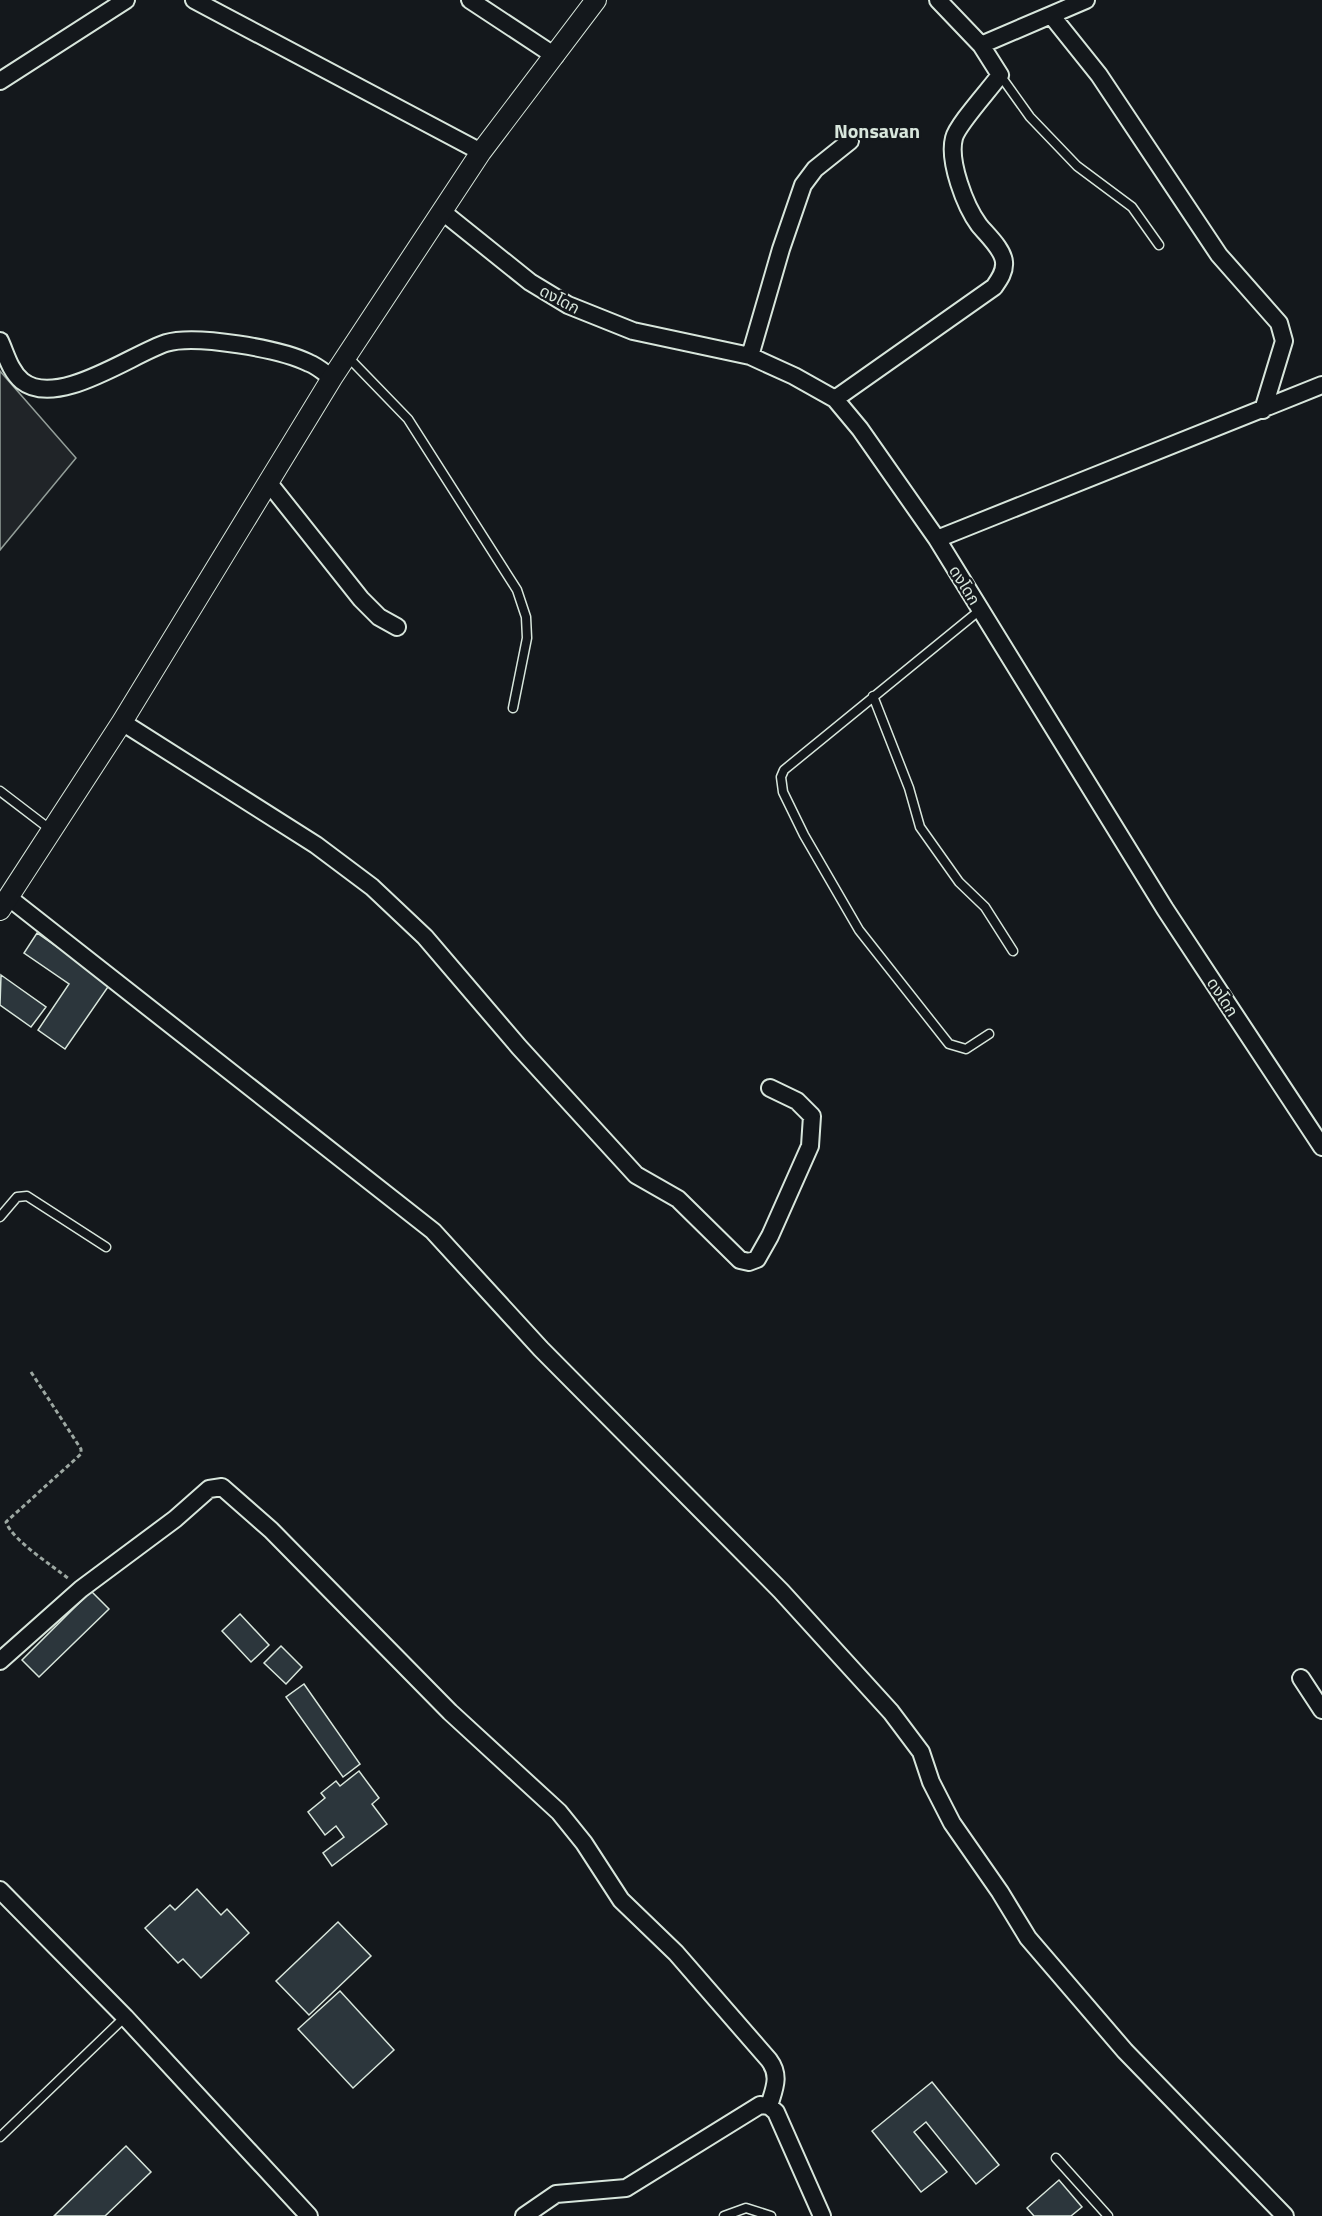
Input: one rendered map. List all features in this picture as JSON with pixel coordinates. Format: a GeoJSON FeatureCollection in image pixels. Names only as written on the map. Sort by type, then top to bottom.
{"type":"FeatureCollection","features":[{"type":"Feature","properties":{"kind":"street"},"geometry":{"type":"LineString","coordinates":[[0,81],[126,0]]}},
{"type":"Feature","properties":{"kind":"street"},"geometry":{"type":"LineString","coordinates":[[194,0],[482,153]]}},
{"type":"Feature","properties":{"kind":"street"},"geometry":{"type":"LineString","coordinates":[[470,0],[555,56]]}},
{"type":"Feature","properties":{"kind":"street"},"geometry":{"type":"LineString","coordinates":[[596,0],[482,153],[332,378],[122,722],[4,903],[433,1231],[541,1349],[781,1591],[891,1712],[921,1752],[931,1782],[952,1823],[1028,1938],[1125,2051],[1285,2216]]}},
{"type":"Feature","properties":{"kind":"street"},"geometry":{"type":"LineString","coordinates":[[835,399],[994,287],[1003,272],[1005,261],[977,223],[962,197],[954,138],[1000,75],[981,45],[938,0]]}},
{"type":"Feature","properties":{"kind":"street"},"geometry":{"type":"LineString","coordinates":[[981,45],[1086,0]]}},
{"type":"Feature","properties":{"kind":"street"},"geometry":{"type":"LineString","coordinates":[[1051,15],[1105,84],[1219,255],[1279,323],[1284,341],[1263,410]]}},
{"type":"Feature","properties":{"kind":"street"},"geometry":{"type":"LineString","coordinates":[[750,356],[781,249],[803,185],[815,170],[850,141]]}},
{"type":"Feature","properties":{"kind":"street","name":"ดงโดก"},"geometry":{"type":"LineString","coordinates":[[444,213],[530,282],[568,305],[633,331],[750,356],[794,376],[835,399],[860,429],[937,539],[1165,909],[1322,1147]]}},
{"type":"Feature","properties":{"kind":"street"},"geometry":{"type":"LineString","coordinates":[[0,341],[14,372],[33,387],[74,383],[114,369],[166,343],[192,340],[244,346],[284,354],[310,363],[332,378]]}},
{"type":"Feature","properties":{"kind":"street"},"geometry":{"type":"LineString","coordinates":[[937,539],[1322,385]]}},
{"type":"Feature","properties":{"kind":"street"},"geometry":{"type":"LineString","coordinates":[[268,482],[361,599],[379,617],[397,627]]}},
{"type":"Feature","properties":{"kind":"street"},"geometry":{"type":"LineString","coordinates":[[122,722],[316,845],[372,887],[425,937],[519,1047],[636,1175],[678,1199],[740,1260],[749,1262],[757,1259],[770,1236],[810,1146],[812,1116],[797,1101],[770,1088]]}},
{"type":"Feature","properties":{"kind":"street"},"geometry":{"type":"LineString","coordinates":[[0,1661],[81,1589],[175,1519],[209,1489],[215,1486],[226,1490],[271,1530],[450,1712],[559,1812],[584,1843],[621,1900],[676,1953],[770,2060],[777,2077],[769,2106]]}},
{"type":"Feature","properties":{"kind":"street"},"geometry":{"type":"LineString","coordinates":[[1301,1678],[1322,1710]]}},
{"type":"Feature","properties":{"kind":"street"},"geometry":{"type":"LineString","coordinates":[[0,1890],[125,2017],[309,2216]]}},
{"type":"Feature","properties":{"kind":"street"},"geometry":{"type":"LineString","coordinates":[[524,2216],[556,2194],[626,2188],[760,2105],[769,2106],[776,2112],[822,2216]]}},
{"type":"Feature","properties":{"kind":"lane"},"geometry":{"type":"LineString","coordinates":[[1000,75],[1030,117],[1077,166],[1132,207],[1159,245]]}},
{"type":"Feature","properties":{"kind":"lane"},"geometry":{"type":"LineString","coordinates":[[347,356],[408,419],[517,590],[526,617],[527,638],[513,708]]}},
{"type":"Feature","properties":{"kind":"lane"},"geometry":{"type":"LineString","coordinates":[[980,610],[784,770],[781,777],[783,792],[804,835],[859,930],[924,1014],[949,1044],[966,1049],[989,1034]]}},
{"type":"Feature","properties":{"kind":"lane"},"geometry":{"type":"LineString","coordinates":[[873,696],[902,768],[920,827],[959,882],[985,907],[1013,951]]}},
{"type":"Feature","properties":{"kind":"lane"},"geometry":{"type":"LineString","coordinates":[[0,791],[51,831]]}},
{"type":"Feature","properties":{"kind":"lane"},"geometry":{"type":"LineString","coordinates":[[0,1217],[17,1197],[27,1196],[106,1246]]}},
{"type":"Feature","properties":{"kind":"lane"},"geometry":{"type":"LineString","coordinates":[[0,2137],[125,2017]]}},
{"type":"Feature","properties":{"kind":"lane"},"geometry":{"type":"LineString","coordinates":[[1056,2158],[1108,2216]]}},
{"type":"Feature","properties":{"kind":"lane"},"geometry":{"type":"LineString","coordinates":[[724,2216],[746,2208],[771,2216]]}},
{"type":"Feature","properties":{"kind":"path"},"geometry":{"type":"LineString","coordinates":[[31,1372],[81,1449],[81,1454],[6,1522],[8,1529],[81,1589]]}},
{"type":"Feature","properties":{"kind":"shaded area"},"geometry":{"type":"Polygon","coordinates":[[[0,371],[76,458],[0,550],[0,371]]]}},
{"type":"Feature","properties":{"kind":"building"},"geometry":{"type":"Polygon","coordinates":[[[37,933],[110,984],[65,1049],[38,1030],[69,984],[24,953],[37,933]]]}},
{"type":"Feature","properties":{"kind":"building"},"geometry":{"type":"Polygon","coordinates":[[[1,975],[46,1007],[31,1027],[0,1005],[1,975]]]}},
{"type":"Feature","properties":{"kind":"building"},"geometry":{"type":"Polygon","coordinates":[[[91,1591],[109,1609],[39,1677],[22,1660],[91,1591]]]}},
{"type":"Feature","properties":{"kind":"building"},"geometry":{"type":"Polygon","coordinates":[[[240,1614],[269,1645],[251,1662],[222,1631],[240,1614]]]}},
{"type":"Feature","properties":{"kind":"building"},"geometry":{"type":"Polygon","coordinates":[[[281,1646],[302,1667],[286,1684],[264,1663],[281,1646]]]}},
{"type":"Feature","properties":{"kind":"building"},"geometry":{"type":"Polygon","coordinates":[[[304,1684],[360,1764],[343,1777],[286,1697],[304,1684]]]}},
{"type":"Feature","properties":{"kind":"building"},"geometry":{"type":"Polygon","coordinates":[[[359,1771],[379,1798],[372,1804],[387,1824],[332,1866],[323,1853],[344,1837],[336,1826],[325,1835],[308,1812],[325,1798],[321,1793],[336,1781],[340,1786],[359,1771]]]}},
{"type":"Feature","properties":{"kind":"building"},"geometry":{"type":"Polygon","coordinates":[[[197,1889],[221,1915],[227,1909],[249,1933],[201,1978],[183,1959],[178,1963],[145,1928],[170,1905],[175,1910],[197,1889]]]}},
{"type":"Feature","properties":{"kind":"building"},"geometry":{"type":"Polygon","coordinates":[[[338,1922],[371,1956],[309,2015],[276,1981],[338,1922]]]}},
{"type":"Feature","properties":{"kind":"building"},"geometry":{"type":"Polygon","coordinates":[[[340,1991],[394,2050],[353,2088],[298,2029],[340,1991]]]}},
{"type":"Feature","properties":{"kind":"building"},"geometry":{"type":"Polygon","coordinates":[[[932,2082],[999,2165],[976,2184],[926,2122],[914,2132],[947,2172],[921,2192],[872,2131],[932,2082]]]}},
{"type":"Feature","properties":{"kind":"building"},"geometry":{"type":"Polygon","coordinates":[[[126,2146],[151,2172],[105,2216],[54,2216],[126,2146]]]}},
{"type":"Feature","properties":{"kind":"building"},"geometry":{"type":"Polygon","coordinates":[[[1059,2180],[1082,2207],[1071,2216],[1034,2216],[1027,2208],[1059,2180]]]}},
{"type":"Feature","properties":{"kind":"district","name":"Nonsavan"},"geometry":{"type":"Point","coordinates":[877,130]}}]}
